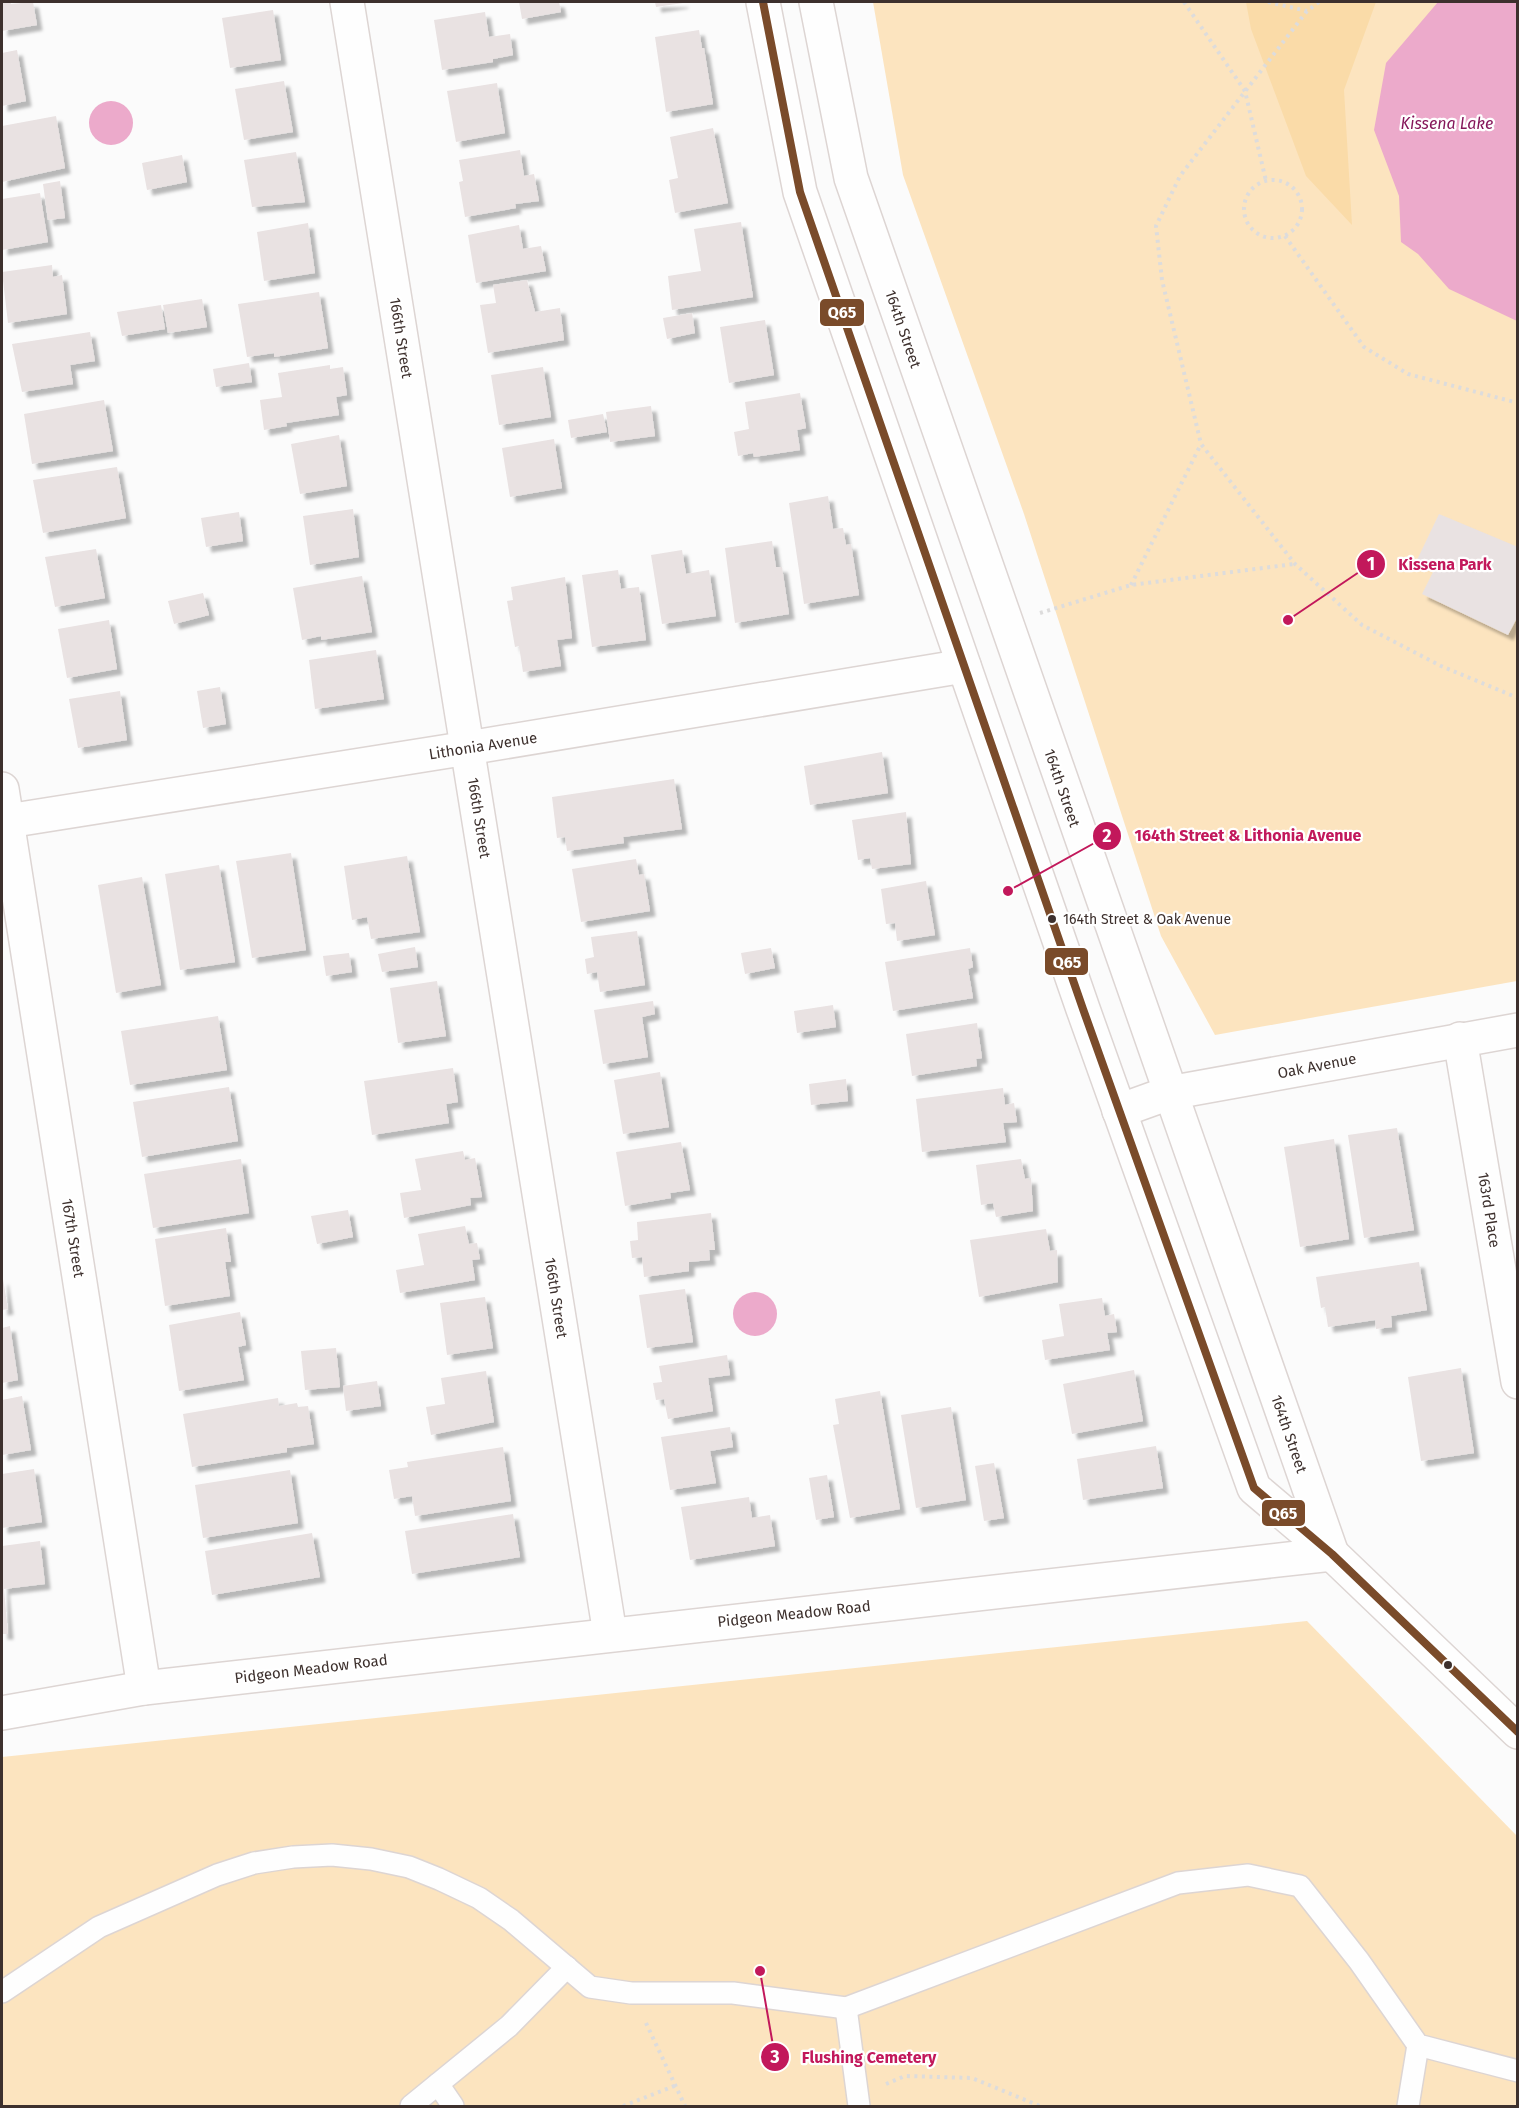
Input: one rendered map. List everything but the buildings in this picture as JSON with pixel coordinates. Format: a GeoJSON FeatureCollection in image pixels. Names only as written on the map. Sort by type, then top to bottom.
{"type":"FeatureCollection","features":[{"type":"Feature","properties":{"kind":"street","name":"166th Street"},"geometry":{"type":"LineString","coordinates":[[347,2],[610,1634]]}},
{"type":"Feature","properties":{"kind":"street"},"geometry":{"type":"LineString","coordinates":[[763,2],[800,192],[1119,1111],[1254,1488],[1332,1554],[1518,1732]]}},
{"type":"Feature","properties":{"kind":"street","name":"164th Street"},"geometry":{"type":"LineString","coordinates":[[816,2],[851,178],[1332,1554]]}},
{"type":"Feature","properties":{"kind":"street","name":"Lithonia Avenue"},"geometry":{"type":"LineString","coordinates":[[4,822],[964,666]]}},
{"type":"Feature","properties":{"kind":"street","name":"167th Street"},"geometry":{"type":"LineString","coordinates":[[2,789],[4,822],[144,1688]]}},
{"type":"Feature","properties":{"kind":"street","name":"Oak Avenue"},"geometry":{"type":"LineString","coordinates":[[1119,1111],[1169,1093],[1518,1030]]}},
{"type":"Feature","properties":{"kind":"street","name":"163rd Place"},"geometry":{"type":"LineString","coordinates":[[1460,1039],[1518,1382]]}},
{"type":"Feature","properties":{"kind":"street","name":"Pidgeon Meadow Road"},"geometry":{"type":"LineString","coordinates":[[2,1713],[144,1688],[1332,1554]]}},
{"type":"Feature","properties":{"kind":"lane"},"geometry":{"type":"LineString","coordinates":[[2,1992],[99,1927],[217,1875],[264,1862],[332,1855],[371,1859],[409,1867],[479,1898],[511,1920],[590,1987],[631,1993],[733,1993],[846,2008],[1178,1883],[1248,1875],[1300,1886],[1359,1961],[1418,2045],[1518,2071]]}},
{"type":"Feature","properties":{"kind":"lane"},"geometry":{"type":"LineString","coordinates":[[411,2106],[509,2026],[567,1967]]}},
{"type":"Feature","properties":{"kind":"lane"},"geometry":{"type":"LineString","coordinates":[[846,2008],[859,2102]]}},
{"type":"Feature","properties":{"kind":"lane"},"geometry":{"type":"LineString","coordinates":[[1408,2106],[1418,2045]]}},
{"type":"Feature","properties":{"kind":"lane"},"geometry":{"type":"LineString","coordinates":[[438,2084],[453,2106]]}},
{"type":"Feature","properties":{"kind":"path"},"geometry":{"type":"LineString","coordinates":[[1184,2],[1245,91],[1266,181]]}},
{"type":"Feature","properties":{"kind":"path"},"geometry":{"type":"LineString","coordinates":[[1268,2],[1308,10]]}},
{"type":"Feature","properties":{"kind":"path"},"geometry":{"type":"LineString","coordinates":[[1319,2],[1308,10],[1180,176],[1156,226],[1162,280],[1201,444],[1295,564],[1362,625],[1441,666],[1518,698]]}},
{"type":"Feature","properties":{"kind":"path"},"geometry":{"type":"LineString","coordinates":[[1266,181],[1285,183],[1299,195],[1302,214],[1293,231],[1285,236],[1275,238],[1257,234],[1245,219],[1245,200],[1257,185],[1266,181]]}},
{"type":"Feature","properties":{"kind":"path"},"geometry":{"type":"LineString","coordinates":[[1285,236],[1364,347],[1408,374],[1518,403]]}},
{"type":"Feature","properties":{"kind":"path"},"geometry":{"type":"LineString","coordinates":[[1131,585],[1201,444]]}},
{"type":"Feature","properties":{"kind":"path"},"geometry":{"type":"LineString","coordinates":[[1040,613],[1131,585],[1295,564]]}},
{"type":"Feature","properties":{"kind":"path"},"geometry":{"type":"LineString","coordinates":[[631,1993],[677,2085],[685,2106]]}},
{"type":"Feature","properties":{"kind":"path"},"geometry":{"type":"LineString","coordinates":[[859,2102],[905,2076],[972,2078],[1040,2106]]}},
{"type":"Feature","properties":{"kind":"path"},"geometry":{"type":"LineString","coordinates":[[622,2106],[677,2085]]}},
{"type":"Feature","properties":{"kind":"shaded area"},"geometry":{"type":"Polygon","coordinates":[[[873,2],[1517,2],[1517,981],[1215,1035],[1161,936],[1024,514],[903,175],[873,2]]]}},
{"type":"Feature","properties":{"kind":"shaded area"},"geometry":{"type":"Polygon","coordinates":[[[1246,2],[1376,2],[1344,90],[1352,225],[1306,176],[1251,29],[1246,2]]]}},
{"type":"Feature","properties":{"kind":"shaded area"},"geometry":{"type":"Polygon","coordinates":[[[1307,1621],[1517,1836],[1517,2106],[2,2106],[2,1757],[1307,1621]]]}},
{"type":"Feature","properties":{"kind":"water","name":"Kissena Lake"},"geometry":{"type":"Polygon","coordinates":[[[1438,2],[1517,2],[1517,321],[1449,289],[1418,254],[1401,242],[1399,196],[1374,130],[1386,63],[1438,2]]]}},
{"type":"Feature","properties":{"kind":"water"},"geometry":{"type":"Polygon","coordinates":[[[111,101],[126,108],[133,123],[126,138],[111,145],[96,138],[89,123],[96,108],[111,101]]]}},
{"type":"Feature","properties":{"kind":"water"},"geometry":{"type":"Polygon","coordinates":[[[755,1292],[771,1298],[777,1314],[771,1330],[755,1336],[739,1330],[733,1314],[739,1298],[755,1292]]]}},
{"type":"Feature","properties":{"kind":"transit line","name":"Q65"},"geometry":{"type":"LineString","coordinates":[[763,2],[800,192],[1083,1009],[1254,1488],[1332,1554],[1518,1732]]}},
{"type":"Feature","properties":{"kind":"place","name":"Kissena Park"},"geometry":{"type":"Point","coordinates":[1288,620]}},
{"type":"Feature","properties":{"kind":"place","name":"164th Street & Lithonia Avenue"},"geometry":{"type":"Point","coordinates":[1008,891]}},
{"type":"Feature","properties":{"kind":"place","name":"164th Street & Oak Avenue"},"geometry":{"type":"Point","coordinates":[1052,919]}},
{"type":"Feature","properties":{"kind":"place","name":"Flushing Cemetery"},"geometry":{"type":"Point","coordinates":[760,1971]}}]}
